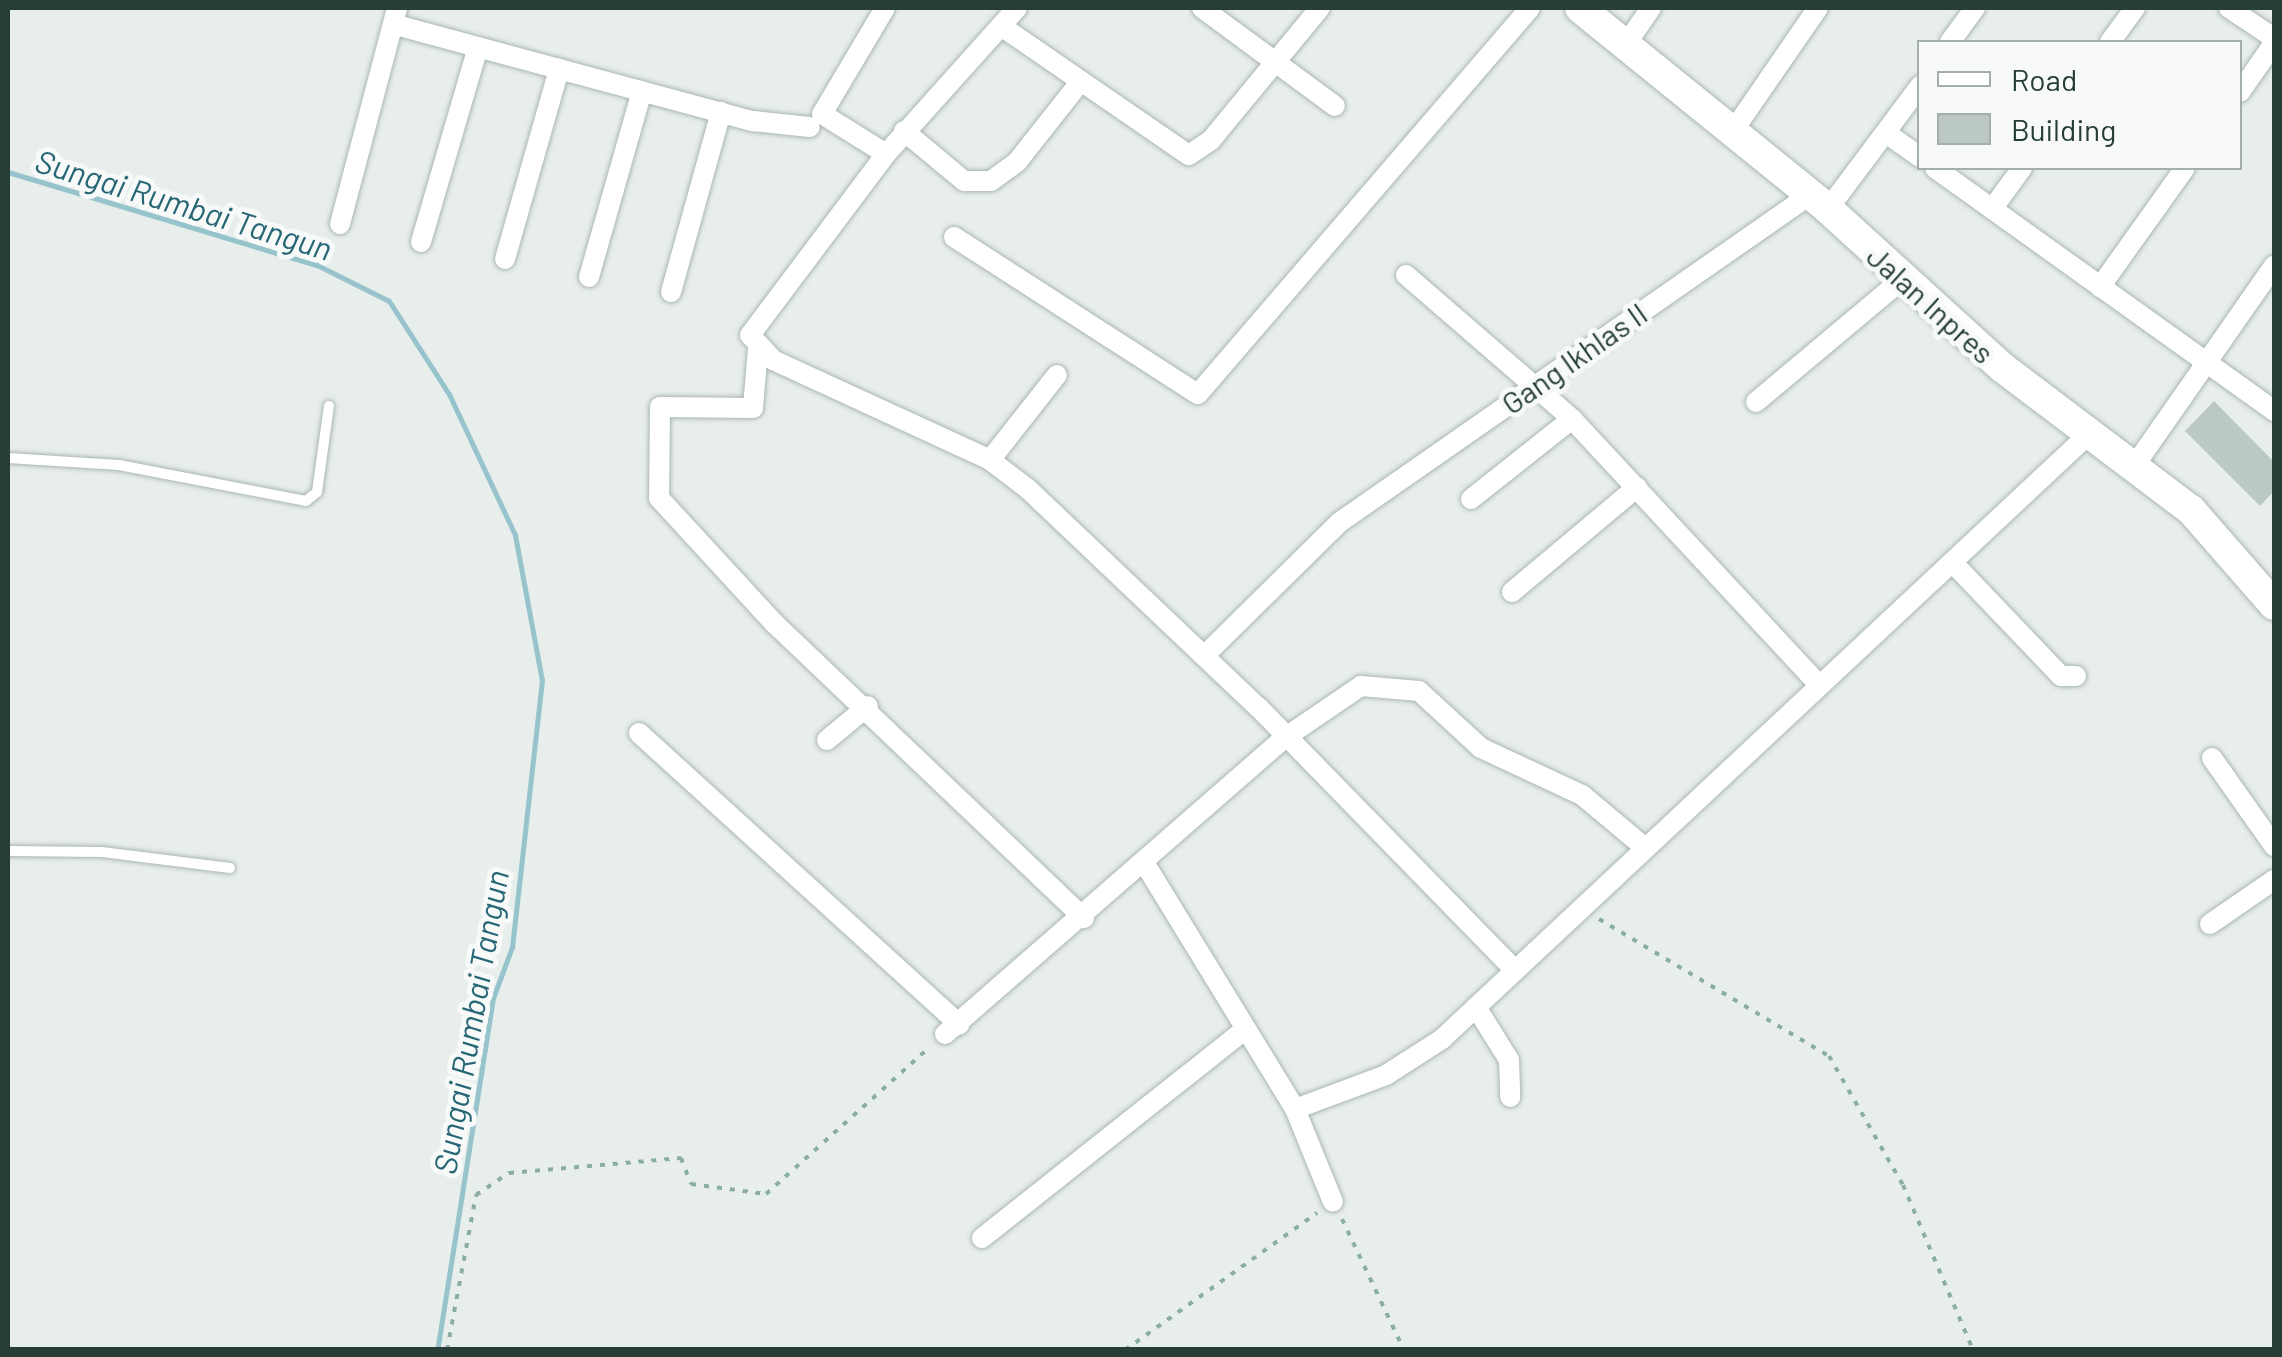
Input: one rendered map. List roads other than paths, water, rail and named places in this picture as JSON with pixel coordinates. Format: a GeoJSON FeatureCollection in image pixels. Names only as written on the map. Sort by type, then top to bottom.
{"type":"FeatureCollection","features":[{"type":"Feature","properties":{"kind":"main road","name":"Jalan Inpres"},"geometry":{"type":"LineString","coordinates":[[1580,8],[1819,202],[1900,281],[2213,530],[2274,605]]}},
{"type":"Feature","properties":{"kind":"street"},"geometry":{"type":"LineString","coordinates":[[884,8],[822,114],[886,154]]}},
{"type":"Feature","properties":{"kind":"street"},"geometry":{"type":"LineString","coordinates":[[1017,8],[904,131],[753,322],[758,348],[753,408],[660,407],[659,498],[774,623],[868,706],[1084,918]]}},
{"type":"Feature","properties":{"kind":"street"},"geometry":{"type":"LineString","coordinates":[[1202,8],[1335,106]]}},
{"type":"Feature","properties":{"kind":"street"},"geometry":{"type":"LineString","coordinates":[[1002,26],[1189,154],[1276,62],[1320,8]]}},
{"type":"Feature","properties":{"kind":"street"},"geometry":{"type":"LineString","coordinates":[[954,237],[1058,308],[1144,352],[1198,394],[1530,8]]}},
{"type":"Feature","properties":{"kind":"street"},"geometry":{"type":"LineString","coordinates":[[1626,44],[1651,8]]}},
{"type":"Feature","properties":{"kind":"street"},"geometry":{"type":"LineString","coordinates":[[1733,130],[1818,8]]}},
{"type":"Feature","properties":{"kind":"street"},"geometry":{"type":"LineString","coordinates":[[1951,40],[1975,8]]}},
{"type":"Feature","properties":{"kind":"street"},"geometry":{"type":"LineString","coordinates":[[2112,40],[2136,8]]}},
{"type":"Feature","properties":{"kind":"street"},"geometry":{"type":"LineString","coordinates":[[2230,8],[2274,41],[2242,89]]}},
{"type":"Feature","properties":{"kind":"street"},"geometry":{"type":"LineString","coordinates":[[340,224],[396,16],[478,46],[559,69],[721,112],[810,127]]}},
{"type":"Feature","properties":{"kind":"street"},"geometry":{"type":"LineString","coordinates":[[421,242],[478,46]]}},
{"type":"Feature","properties":{"kind":"street"},"geometry":{"type":"LineString","coordinates":[[505,259],[559,69]]}},
{"type":"Feature","properties":{"kind":"street"},"geometry":{"type":"LineString","coordinates":[[904,131],[964,181],[991,181],[1017,162],[1082,80]]}},
{"type":"Feature","properties":{"kind":"street","name":"Gang Ikhlas II"},"geometry":{"type":"LineString","coordinates":[[1204,656],[1334,528],[1534,385],[1819,202],[1886,132],[1917,90]]}},
{"type":"Feature","properties":{"kind":"street"},"geometry":{"type":"LineString","coordinates":[[589,276],[642,91]]}},
{"type":"Feature","properties":{"kind":"street"},"geometry":{"type":"LineString","coordinates":[[671,292],[721,112]]}},
{"type":"Feature","properties":{"kind":"street"},"geometry":{"type":"LineString","coordinates":[[1886,132],[1917,154]]}},
{"type":"Feature","properties":{"kind":"street"},"geometry":{"type":"LineString","coordinates":[[1937,170],[2274,411]]}},
{"type":"Feature","properties":{"kind":"street"},"geometry":{"type":"LineString","coordinates":[[1992,209],[2021,170]]}},
{"type":"Feature","properties":{"kind":"street"},"geometry":{"type":"LineString","coordinates":[[2100,287],[2185,170]]}},
{"type":"Feature","properties":{"kind":"street"},"geometry":{"type":"LineString","coordinates":[[2135,465],[2274,266]]}},
{"type":"Feature","properties":{"kind":"street"},"geometry":{"type":"LineString","coordinates":[[1406,274],[1572,419],[1819,685]]}},
{"type":"Feature","properties":{"kind":"street"},"geometry":{"type":"LineString","coordinates":[[1756,402],[1900,281]]}},
{"type":"Feature","properties":{"kind":"street"},"geometry":{"type":"LineString","coordinates":[[758,348],[990,460],[1204,656],[1516,970]]}},
{"type":"Feature","properties":{"kind":"street"},"geometry":{"type":"LineString","coordinates":[[990,460],[1057,375]]}},
{"type":"Feature","properties":{"kind":"street"},"geometry":{"type":"LineString","coordinates":[[1471,498],[1572,419]]}},
{"type":"Feature","properties":{"kind":"street"},"geometry":{"type":"LineString","coordinates":[[1294,1109],[1416,1060],[1584,906],[1643,846],[1954,564],[2091,432]]}},
{"type":"Feature","properties":{"kind":"street"},"geometry":{"type":"LineString","coordinates":[[1512,592],[1637,487]]}},
{"type":"Feature","properties":{"kind":"street"},"geometry":{"type":"LineString","coordinates":[[1954,564],[2061,676],[2076,676]]}},
{"type":"Feature","properties":{"kind":"street"},"geometry":{"type":"LineString","coordinates":[[639,733],[952,1030],[1286,737],[1351,689],[1419,691],[1482,748],[1582,795],[1643,846]]}},
{"type":"Feature","properties":{"kind":"street"},"geometry":{"type":"LineString","coordinates":[[827,740],[868,706]]}},
{"type":"Feature","properties":{"kind":"street"},"geometry":{"type":"LineString","coordinates":[[2212,758],[2274,846]]}},
{"type":"Feature","properties":{"kind":"street"},"geometry":{"type":"LineString","coordinates":[[1145,864],[1294,1109],[1333,1202]]}},
{"type":"Feature","properties":{"kind":"street"},"geometry":{"type":"LineString","coordinates":[[2210,924],[2274,880]]}},
{"type":"Feature","properties":{"kind":"street"},"geometry":{"type":"LineString","coordinates":[[1476,1007],[1509,1060],[1510,1097]]}},
{"type":"Feature","properties":{"kind":"street"},"geometry":{"type":"LineString","coordinates":[[982,1238],[1246,1029]]}},
{"type":"Feature","properties":{"kind":"lane"},"geometry":{"type":"LineString","coordinates":[[8,458],[119,465],[306,501],[316,492],[329,406]]}},
{"type":"Feature","properties":{"kind":"lane"},"geometry":{"type":"LineString","coordinates":[[8,851],[102,852],[230,868]]}},
{"type":"Feature","properties":{"kind":"waterway","name":"Sungai Rumbai Tangun"},"geometry":{"type":"LineString","coordinates":[[8,172],[317,265],[389,301],[449,394],[515,535],[542,680],[512,947],[493,998],[437,1350]]}}]}
